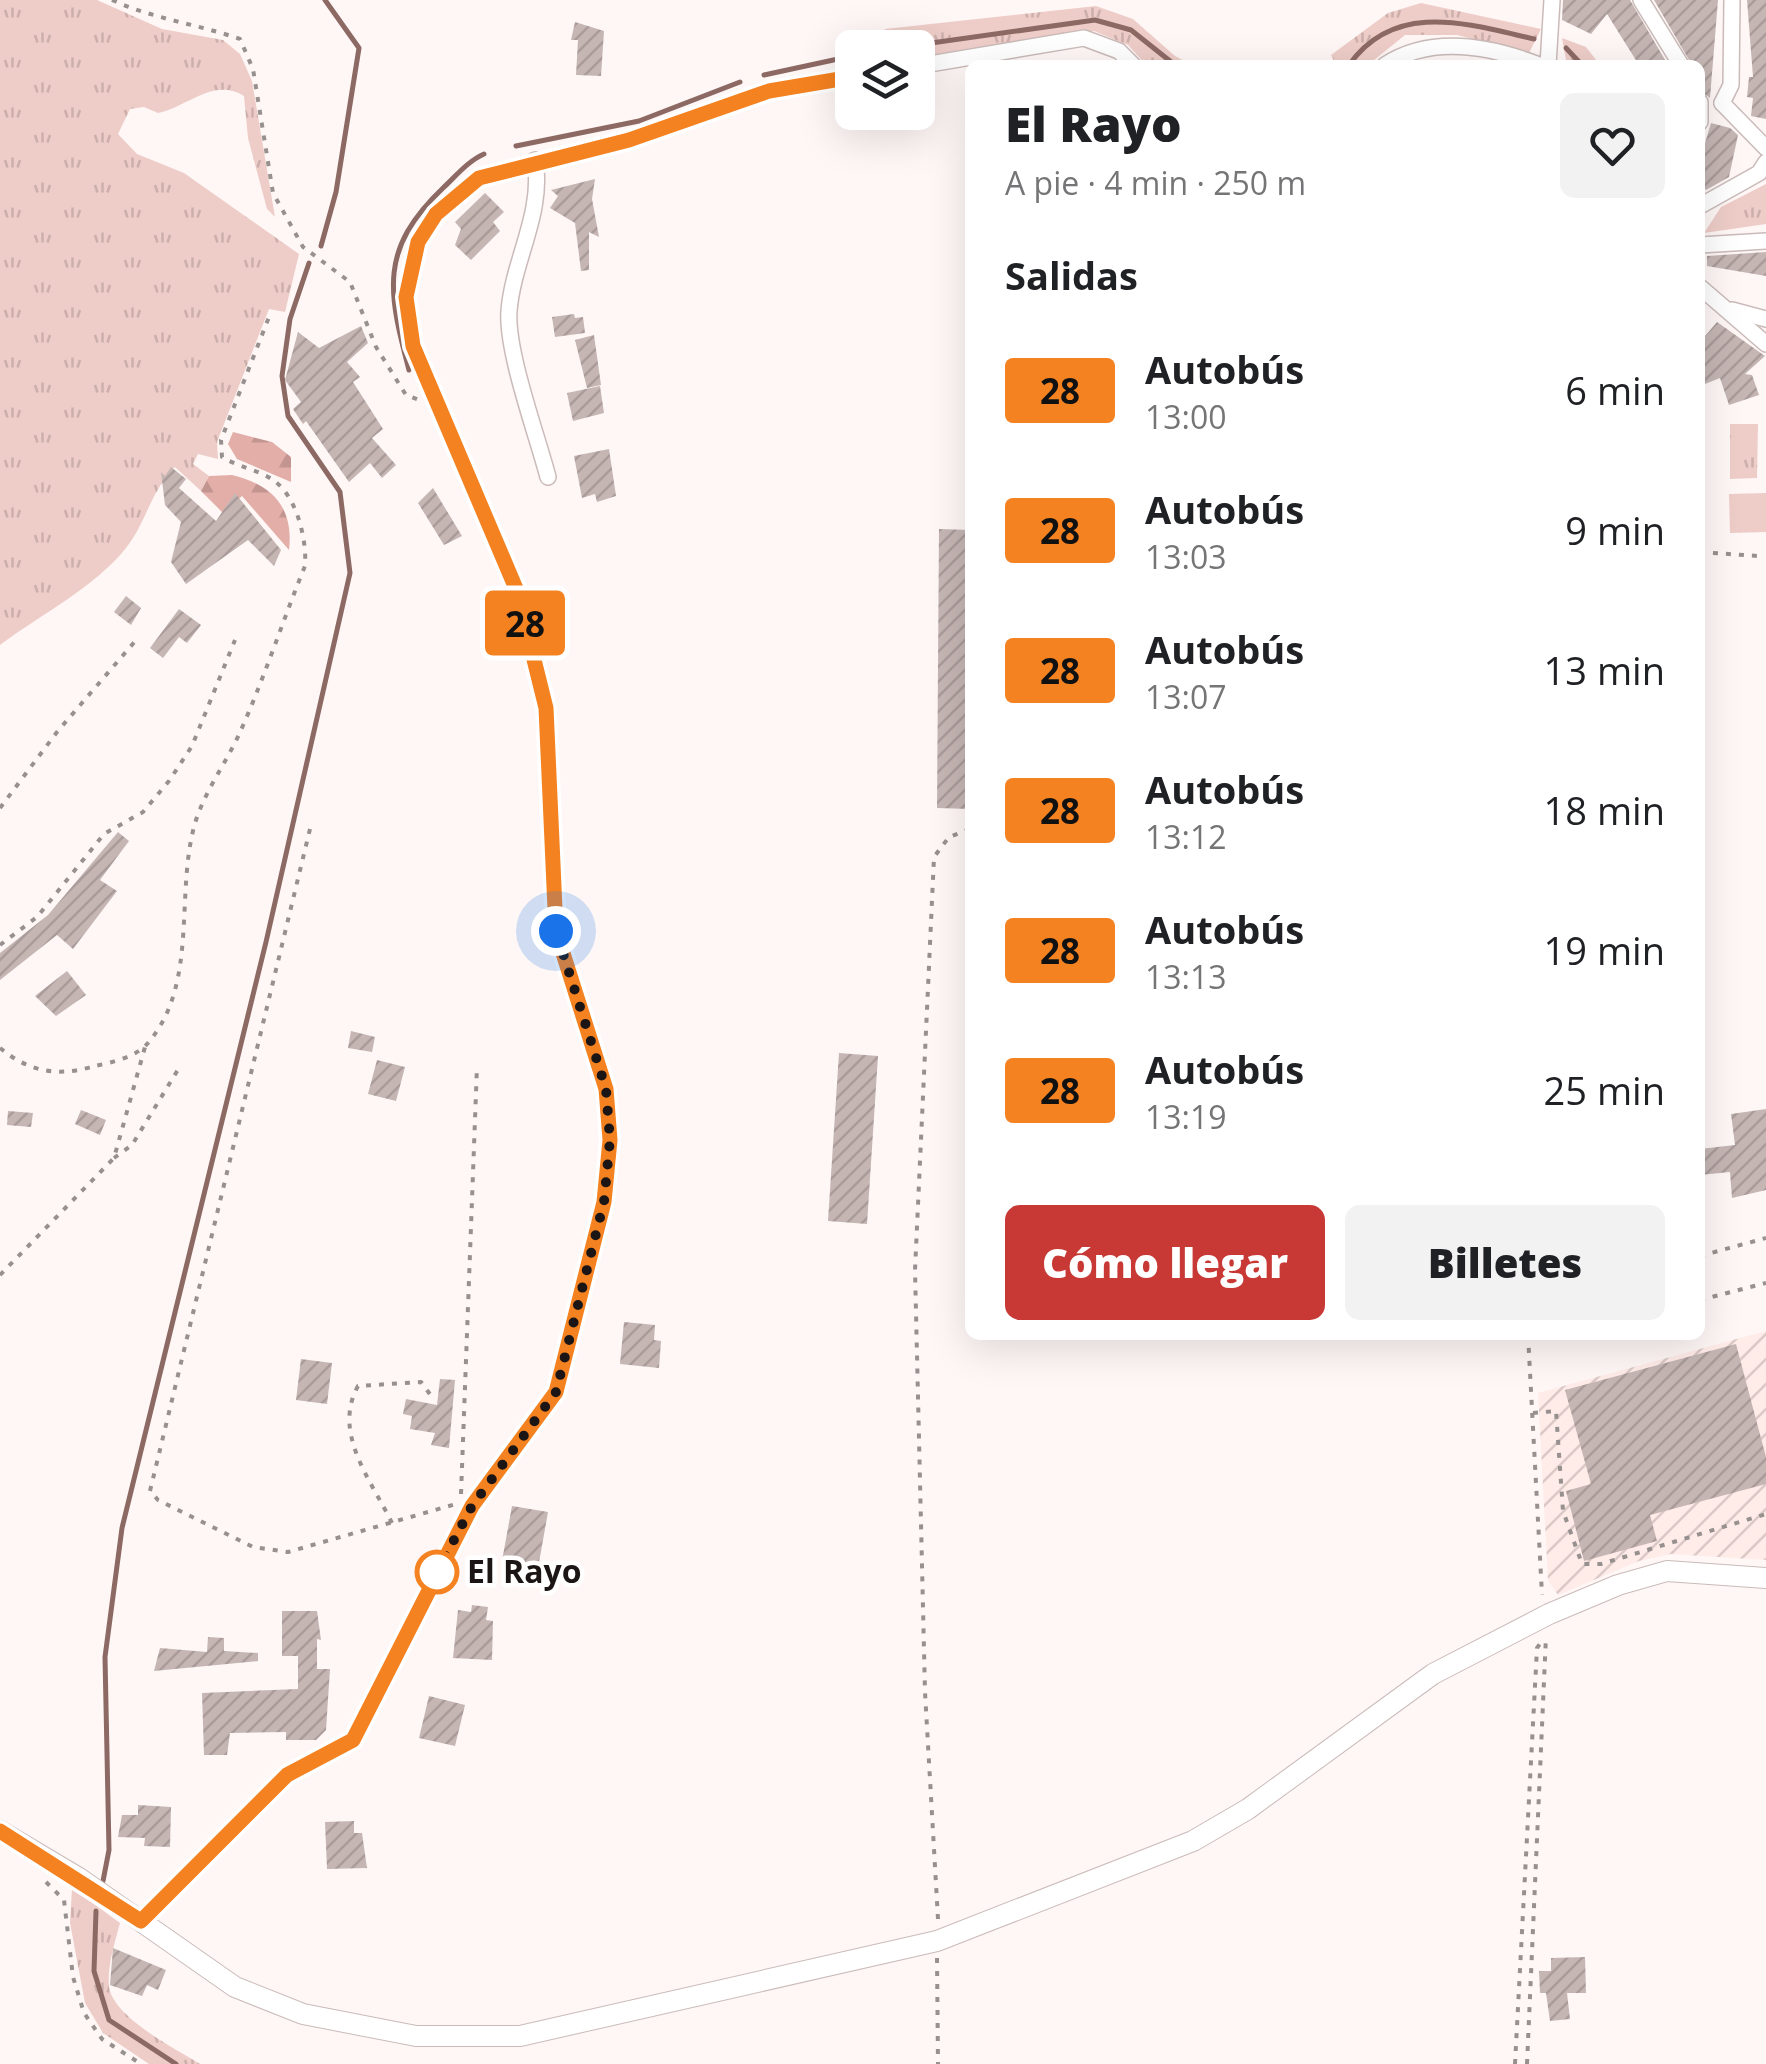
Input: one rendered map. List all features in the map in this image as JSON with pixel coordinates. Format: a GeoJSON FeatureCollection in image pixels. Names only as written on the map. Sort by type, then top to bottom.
{"type":"FeatureCollection","features":[{"type":"Feature","properties":{"kind":"street"},"geometry":{"type":"LineString","coordinates":[[1548,60],[1552,0]]}},
{"type":"Feature","properties":{"kind":"street"},"geometry":{"type":"LineString","coordinates":[[1641,0],[1678,60]]}},
{"type":"Feature","properties":{"kind":"street"},"geometry":{"type":"LineString","coordinates":[[1705,109],[1722,103],[1731,85],[1732,0]]}},
{"type":"Feature","properties":{"kind":"street"},"geometry":{"type":"LineString","coordinates":[[935,63],[1084,38],[1119,51],[1128,60]]}},
{"type":"Feature","properties":{"kind":"street"},"geometry":{"type":"LineString","coordinates":[[1395,60],[1421,47],[1443,44],[1516,60]]}},
{"type":"Feature","properties":{"kind":"street"},"geometry":{"type":"LineString","coordinates":[[141,1921],[287,1775],[353,1740],[472,1506],[556,1392],[604,1202],[610,1140],[606,1089],[556,931],[546,708],[517,591],[413,346],[406,297],[418,242],[464,186],[535,160],[629,140],[769,91],[835,80]]}},
{"type":"Feature","properties":{"kind":"street"},"geometry":{"type":"LineString","coordinates":[[1722,103],[1766,148]]}},
{"type":"Feature","properties":{"kind":"street"},"geometry":{"type":"LineString","coordinates":[[535,160],[539,182],[508,314],[548,477]]}},
{"type":"Feature","properties":{"kind":"street"},"geometry":{"type":"LineString","coordinates":[[1705,203],[1759,173],[1766,162]]}},
{"type":"Feature","properties":{"kind":"street"},"geometry":{"type":"LineString","coordinates":[[1705,245],[1766,241]]}},
{"type":"Feature","properties":{"kind":"street"},"geometry":{"type":"LineString","coordinates":[[1705,292],[1766,344]]}},
{"type":"Feature","properties":{"kind":"street"},"geometry":{"type":"LineString","coordinates":[[1724,308],[1766,319]]}},
{"type":"Feature","properties":{"kind":"street"},"geometry":{"type":"LineString","coordinates":[[0,1831],[141,1921],[235,1988],[303,2014],[416,2036],[520,2036],[937,1941],[1193,1841],[1248,1809],[1433,1674],[1494,1639],[1618,1585],[1667,1571],[1766,1578]]}},
{"type":"Feature","properties":{"kind":"path"},"geometry":{"type":"LineString","coordinates":[[112,0],[150,18],[203,26],[240,39],[253,69],[273,193],[302,247],[350,282],[376,347],[406,395],[437,406]]}},
{"type":"Feature","properties":{"kind":"path"},"geometry":{"type":"LineString","coordinates":[[114,1158],[145,1047],[162,1021],[178,976],[187,846],[204,796],[240,732],[304,566],[306,546],[290,496],[272,478],[222,457],[222,440],[270,318]]}},
{"type":"Feature","properties":{"kind":"path"},"geometry":{"type":"LineString","coordinates":[[1705,552],[1758,556]]}},
{"type":"Feature","properties":{"kind":"path"},"geometry":{"type":"LineString","coordinates":[[0,808],[57,732],[137,639]]}},
{"type":"Feature","properties":{"kind":"path"},"geometry":{"type":"LineString","coordinates":[[0,945],[37,917],[104,834],[143,812],[169,781],[192,746],[234,640]]}},
{"type":"Feature","properties":{"kind":"path"},"geometry":{"type":"LineString","coordinates":[[310,828],[150,1491],[158,1500],[252,1547],[288,1552],[459,1503],[465,1472],[478,1066]]}},
{"type":"Feature","properties":{"kind":"path"},"geometry":{"type":"LineString","coordinates":[[938,1906],[925,1692],[916,1289],[918,1155],[927,1053],[934,857],[949,837],[965,831]]}},
{"type":"Feature","properties":{"kind":"path"},"geometry":{"type":"LineString","coordinates":[[0,1048],[16,1062],[49,1074],[77,1072],[145,1047]]}},
{"type":"Feature","properties":{"kind":"path"},"geometry":{"type":"LineString","coordinates":[[0,1275],[114,1158],[132,1145],[179,1068]]}},
{"type":"Feature","properties":{"kind":"path"},"geometry":{"type":"LineString","coordinates":[[1705,1255],[1766,1238]]}},
{"type":"Feature","properties":{"kind":"path"},"geometry":{"type":"LineString","coordinates":[[1705,1299],[1766,1282]]}},
{"type":"Feature","properties":{"kind":"path"},"geometry":{"type":"LineString","coordinates":[[1528,1340],[1539,1589]]}},
{"type":"Feature","properties":{"kind":"path"},"geometry":{"type":"LineString","coordinates":[[392,1523],[351,1443],[347,1407],[358,1386],[382,1382],[421,1382],[432,1398]]}},
{"type":"Feature","properties":{"kind":"path"},"geometry":{"type":"LineString","coordinates":[[1533,1414],[1556,1410],[1563,1511],[1582,1564],[1601,1564],[1766,1514]]}},
{"type":"Feature","properties":{"kind":"path"},"geometry":{"type":"LineString","coordinates":[[1526,2064],[1546,1636]]}},
{"type":"Feature","properties":{"kind":"path"},"geometry":{"type":"LineString","coordinates":[[1515,2064],[1537,1648]]}},
{"type":"Feature","properties":{"kind":"path"},"geometry":{"type":"LineString","coordinates":[[40,1876],[64,1900],[73,1977],[84,2013],[102,2039],[140,2064]]}},
{"type":"Feature","properties":{"kind":"path"},"geometry":{"type":"LineString","coordinates":[[938,1979],[938,2064]]}},
{"type":"Feature","properties":{"kind":"shaded area"},"geometry":{"type":"Polygon","coordinates":[[[1766,1331],[1766,1560],[1671,1554],[1639,1561],[1558,1595],[1548,1580],[1538,1393],[1766,1331]]]}},
{"type":"Feature","properties":{"kind":"green space"},"geometry":{"type":"Polygon","coordinates":[[[0,0],[97,0],[162,29],[223,40],[240,54],[252,81],[275,217],[267,209],[248,138],[244,96],[233,91],[211,91],[158,113],[144,107],[130,109],[118,134],[137,154],[184,173],[299,254],[285,312],[269,309],[217,442],[218,459],[198,454],[193,464],[209,476],[201,491],[175,467],[160,486],[133,538],[113,562],[83,588],[0,645],[0,0]]]}},
{"type":"Feature","properties":{"kind":"green space"},"geometry":{"type":"Polygon","coordinates":[[[1421,3],[1541,29],[1529,53],[1457,35],[1405,35],[1374,60],[1334,60],[1331,55],[1388,13],[1421,3]]]}},
{"type":"Feature","properties":{"kind":"green space"},"geometry":{"type":"Polygon","coordinates":[[[1096,6],[1133,19],[1183,60],[1142,60],[1128,45],[1094,31],[935,54],[935,30],[885,30],[1096,6]]]}},
{"type":"Feature","properties":{"kind":"green space"},"geometry":{"type":"Polygon","coordinates":[[[1562,38],[1586,47],[1596,60],[1566,60],[1562,38]]]}},
{"type":"Feature","properties":{"kind":"green space"},"geometry":{"type":"Polygon","coordinates":[[[1766,184],[1766,224],[1705,233],[1721,207],[1766,184]]]}},
{"type":"Feature","properties":{"kind":"green space"},"geometry":{"type":"Polygon","coordinates":[[[1730,424],[1758,424],[1757,478],[1730,479],[1730,424]]]}},
{"type":"Feature","properties":{"kind":"green space"},"geometry":{"type":"Polygon","coordinates":[[[233,432],[272,442],[291,457],[291,482],[237,459],[228,444],[233,432]]]}},
{"type":"Feature","properties":{"kind":"green space"},"geometry":{"type":"Polygon","coordinates":[[[232,475],[258,485],[277,500],[288,522],[289,550],[242,496],[223,513],[201,491],[209,476],[232,475]]]}},
{"type":"Feature","properties":{"kind":"green space"},"geometry":{"type":"Polygon","coordinates":[[[1766,493],[1766,532],[1730,533],[1729,494],[1766,493]]]}},
{"type":"Feature","properties":{"kind":"green space"},"geometry":{"type":"Polygon","coordinates":[[[72,1888],[120,1923],[109,1971],[113,1999],[147,2032],[200,2064],[149,2064],[103,2033],[85,2003],[70,1923],[72,1888]]]}},
{"type":"Feature","properties":{"kind":"building"},"geometry":{"type":"Polygon","coordinates":[[[1563,0],[1630,0],[1665,60],[1636,60],[1607,14],[1591,34],[1562,20],[1563,0]]]}},
{"type":"Feature","properties":{"kind":"building"},"geometry":{"type":"Polygon","coordinates":[[[1654,0],[1718,0],[1710,98],[1705,94],[1705,60],[1689,60],[1654,0]]]}},
{"type":"Feature","properties":{"kind":"building"},"geometry":{"type":"Polygon","coordinates":[[[1747,0],[1766,0],[1766,119],[1751,116],[1753,98],[1747,97],[1749,77],[1753,77],[1747,0]]]}},
{"type":"Feature","properties":{"kind":"building"},"geometry":{"type":"Polygon","coordinates":[[[575,22],[604,31],[601,76],[576,75],[578,40],[571,40],[575,22]]]}},
{"type":"Feature","properties":{"kind":"building"},"geometry":{"type":"Polygon","coordinates":[[[1711,123],[1730,128],[1738,135],[1729,177],[1706,190],[1705,189],[1705,143],[1711,123]]]}},
{"type":"Feature","properties":{"kind":"building"},"geometry":{"type":"Polygon","coordinates":[[[595,179],[592,199],[599,237],[589,232],[589,270],[581,271],[575,223],[550,208],[558,196],[551,190],[595,179]]]}},
{"type":"Feature","properties":{"kind":"building"},"geometry":{"type":"Polygon","coordinates":[[[485,193],[504,212],[493,222],[500,231],[471,260],[455,245],[461,229],[455,222],[485,193]]]}},
{"type":"Feature","properties":{"kind":"building"},"geometry":{"type":"Polygon","coordinates":[[[1766,252],[1766,276],[1707,266],[1707,256],[1766,252]]]}},
{"type":"Feature","properties":{"kind":"building"},"geometry":{"type":"Polygon","coordinates":[[[574,314],[575,318],[583,317],[585,333],[555,337],[552,317],[574,314]]]}},
{"type":"Feature","properties":{"kind":"building"},"geometry":{"type":"Polygon","coordinates":[[[1717,322],[1765,356],[1745,374],[1752,375],[1759,395],[1729,405],[1720,378],[1705,384],[1705,336],[1717,322]]]}},
{"type":"Feature","properties":{"kind":"building"},"geometry":{"type":"Polygon","coordinates":[[[361,326],[368,343],[347,362],[360,377],[353,382],[383,429],[372,438],[396,465],[382,478],[370,463],[349,482],[306,421],[303,424],[293,409],[301,402],[285,380],[298,332],[319,348],[361,326]]]}},
{"type":"Feature","properties":{"kind":"building"},"geometry":{"type":"Polygon","coordinates":[[[594,335],[601,385],[587,388],[575,340],[594,335]]]}},
{"type":"Feature","properties":{"kind":"building"},"geometry":{"type":"Polygon","coordinates":[[[600,386],[604,413],[573,421],[567,393],[600,386]]]}},
{"type":"Feature","properties":{"kind":"building"},"geometry":{"type":"Polygon","coordinates":[[[609,449],[616,496],[597,502],[595,494],[582,498],[574,456],[609,449]]]}},
{"type":"Feature","properties":{"kind":"building"},"geometry":{"type":"Polygon","coordinates":[[[171,467],[186,479],[179,488],[216,521],[235,493],[281,550],[274,566],[248,540],[186,584],[171,562],[181,522],[165,505],[161,472],[165,476],[171,467]]]}},
{"type":"Feature","properties":{"kind":"building"},"geometry":{"type":"Polygon","coordinates":[[[433,488],[462,536],[444,545],[418,503],[433,488]]]}},
{"type":"Feature","properties":{"kind":"building"},"geometry":{"type":"Polygon","coordinates":[[[939,529],[965,530],[965,809],[937,808],[939,529]]]}},
{"type":"Feature","properties":{"kind":"building"},"geometry":{"type":"Polygon","coordinates":[[[126,596],[141,608],[131,625],[114,612],[126,596]]]}},
{"type":"Feature","properties":{"kind":"building"},"geometry":{"type":"Polygon","coordinates":[[[179,609],[201,625],[187,643],[179,637],[163,658],[150,648],[179,609]]]}},
{"type":"Feature","properties":{"kind":"building"},"geometry":{"type":"Polygon","coordinates":[[[118,832],[129,841],[100,880],[117,891],[73,949],[57,935],[0,980],[0,953],[48,915],[118,832]]]}},
{"type":"Feature","properties":{"kind":"building"},"geometry":{"type":"Polygon","coordinates":[[[67,971],[86,995],[56,1016],[35,996],[67,971]]]}},
{"type":"Feature","properties":{"kind":"building"},"geometry":{"type":"Polygon","coordinates":[[[351,1031],[375,1037],[372,1052],[348,1048],[351,1031]]]}},
{"type":"Feature","properties":{"kind":"building"},"geometry":{"type":"Polygon","coordinates":[[[839,1053],[878,1056],[867,1224],[828,1221],[839,1053]]]}},
{"type":"Feature","properties":{"kind":"building"},"geometry":{"type":"Polygon","coordinates":[[[377,1060],[405,1067],[396,1101],[368,1094],[377,1060]]]}},
{"type":"Feature","properties":{"kind":"building"},"geometry":{"type":"Polygon","coordinates":[[[1766,1109],[1766,1190],[1732,1198],[1730,1172],[1705,1174],[1705,1148],[1735,1145],[1731,1114],[1766,1109]]]}},
{"type":"Feature","properties":{"kind":"building"},"geometry":{"type":"Polygon","coordinates":[[[81,1110],[106,1120],[100,1135],[75,1124],[81,1110]]]}},
{"type":"Feature","properties":{"kind":"building"},"geometry":{"type":"Polygon","coordinates":[[[8,1111],[33,1113],[31,1127],[7,1125],[8,1111]]]}},
{"type":"Feature","properties":{"kind":"building"},"geometry":{"type":"Polygon","coordinates":[[[624,1322],[655,1325],[654,1340],[661,1341],[659,1368],[620,1364],[624,1322]]]}},
{"type":"Feature","properties":{"kind":"building"},"geometry":{"type":"Polygon","coordinates":[[[1736,1344],[1766,1457],[1766,1484],[1650,1515],[1657,1541],[1584,1561],[1566,1491],[1591,1484],[1565,1390],[1736,1344]]]}},
{"type":"Feature","properties":{"kind":"building"},"geometry":{"type":"Polygon","coordinates":[[[301,1359],[332,1363],[327,1404],[296,1400],[301,1359]]]}},
{"type":"Feature","properties":{"kind":"building"},"geometry":{"type":"Polygon","coordinates":[[[440,1379],[455,1380],[449,1448],[431,1445],[435,1433],[410,1429],[412,1416],[403,1414],[406,1399],[437,1405],[440,1379]]]}},
{"type":"Feature","properties":{"kind":"building"},"geometry":{"type":"Polygon","coordinates":[[[512,1506],[548,1512],[538,1568],[502,1561],[512,1506]]]}},
{"type":"Feature","properties":{"kind":"building"},"geometry":{"type":"Polygon","coordinates":[[[472,1605],[488,1607],[486,1620],[493,1621],[492,1660],[453,1658],[458,1610],[471,1612],[472,1605]]]}},
{"type":"Feature","properties":{"kind":"building"},"geometry":{"type":"Polygon","coordinates":[[[282,1611],[317,1611],[321,1640],[317,1639],[317,1669],[330,1669],[326,1730],[316,1740],[286,1740],[286,1732],[230,1733],[227,1755],[204,1755],[202,1693],[298,1689],[298,1656],[282,1656],[282,1611]]]}},
{"type":"Feature","properties":{"kind":"building"},"geometry":{"type":"Polygon","coordinates":[[[208,1637],[224,1638],[224,1651],[258,1653],[258,1661],[154,1671],[160,1648],[207,1652],[208,1637]]]}},
{"type":"Feature","properties":{"kind":"building"},"geometry":{"type":"Polygon","coordinates":[[[429,1696],[465,1705],[455,1746],[419,1738],[429,1696]]]}},
{"type":"Feature","properties":{"kind":"building"},"geometry":{"type":"Polygon","coordinates":[[[138,1805],[171,1807],[170,1847],[144,1846],[145,1838],[118,1837],[122,1815],[138,1815],[138,1805]]]}},
{"type":"Feature","properties":{"kind":"building"},"geometry":{"type":"Polygon","coordinates":[[[354,1821],[354,1833],[362,1833],[367,1868],[327,1869],[325,1822],[354,1821]]]}},
{"type":"Feature","properties":{"kind":"building"},"geometry":{"type":"Polygon","coordinates":[[[113,1948],[166,1970],[158,1990],[147,1985],[142,1996],[110,1985],[113,1948]]]}},
{"type":"Feature","properties":{"kind":"building"},"geometry":{"type":"Polygon","coordinates":[[[1585,1957],[1586,1993],[1567,1993],[1570,2019],[1550,2021],[1546,1993],[1540,1993],[1539,1971],[1551,1971],[1551,1958],[1585,1957]]]}},
{"type":"Feature","properties":{"kind":"waterway"},"geometry":{"type":"LineString","coordinates":[[321,246],[336,192],[359,48],[325,0]]}},
{"type":"Feature","properties":{"kind":"waterway"},"geometry":{"type":"LineString","coordinates":[[935,43],[1095,20],[1131,30],[1169,60]]}},
{"type":"Feature","properties":{"kind":"waterway"},"geometry":{"type":"LineString","coordinates":[[1354,60],[1388,31],[1410,24],[1459,23],[1534,39]]}},
{"type":"Feature","properties":{"kind":"waterway"},"geometry":{"type":"LineString","coordinates":[[1566,48],[1577,60]]}},
{"type":"Feature","properties":{"kind":"waterway"},"geometry":{"type":"LineString","coordinates":[[764,75],[835,60]]}},
{"type":"Feature","properties":{"kind":"waterway"},"geometry":{"type":"LineString","coordinates":[[516,146],[639,121],[740,82]]}},
{"type":"Feature","properties":{"kind":"waterway"},"geometry":{"type":"LineString","coordinates":[[409,370],[394,294],[399,252],[422,210],[462,169],[484,154]]}},
{"type":"Feature","properties":{"kind":"waterway"},"geometry":{"type":"LineString","coordinates":[[103,1881],[109,1850],[105,1657],[122,1528],[266,942],[350,573],[340,492],[288,416],[282,376],[290,319],[309,263]]}},
{"type":"Feature","properties":{"kind":"waterway"},"geometry":{"type":"LineString","coordinates":[[96,1911],[94,1971],[109,2020],[176,2064]]}},
{"type":"Feature","properties":{"kind":"bus line","name":"28"},"geometry":{"type":"LineString","coordinates":[[0,1831],[141,1921],[287,1775],[353,1740],[472,1506],[556,1392],[604,1202],[610,1140],[606,1089],[556,931],[546,708],[517,591],[425,379],[413,346],[406,297],[418,242],[436,214],[464,186],[479,178],[535,160],[629,140],[769,91],[835,80]]}},
{"type":"Feature","properties":{"kind":"place","name":"El Rayo"},"geometry":{"type":"Point","coordinates":[437,1572]}},
{"type":"Feature","properties":{"kind":"route"},"geometry":{"type":"LineString","coordinates":[[437,1572],[472,1506],[556,1392],[604,1202],[610,1140],[606,1089],[556,931]]}}]}
